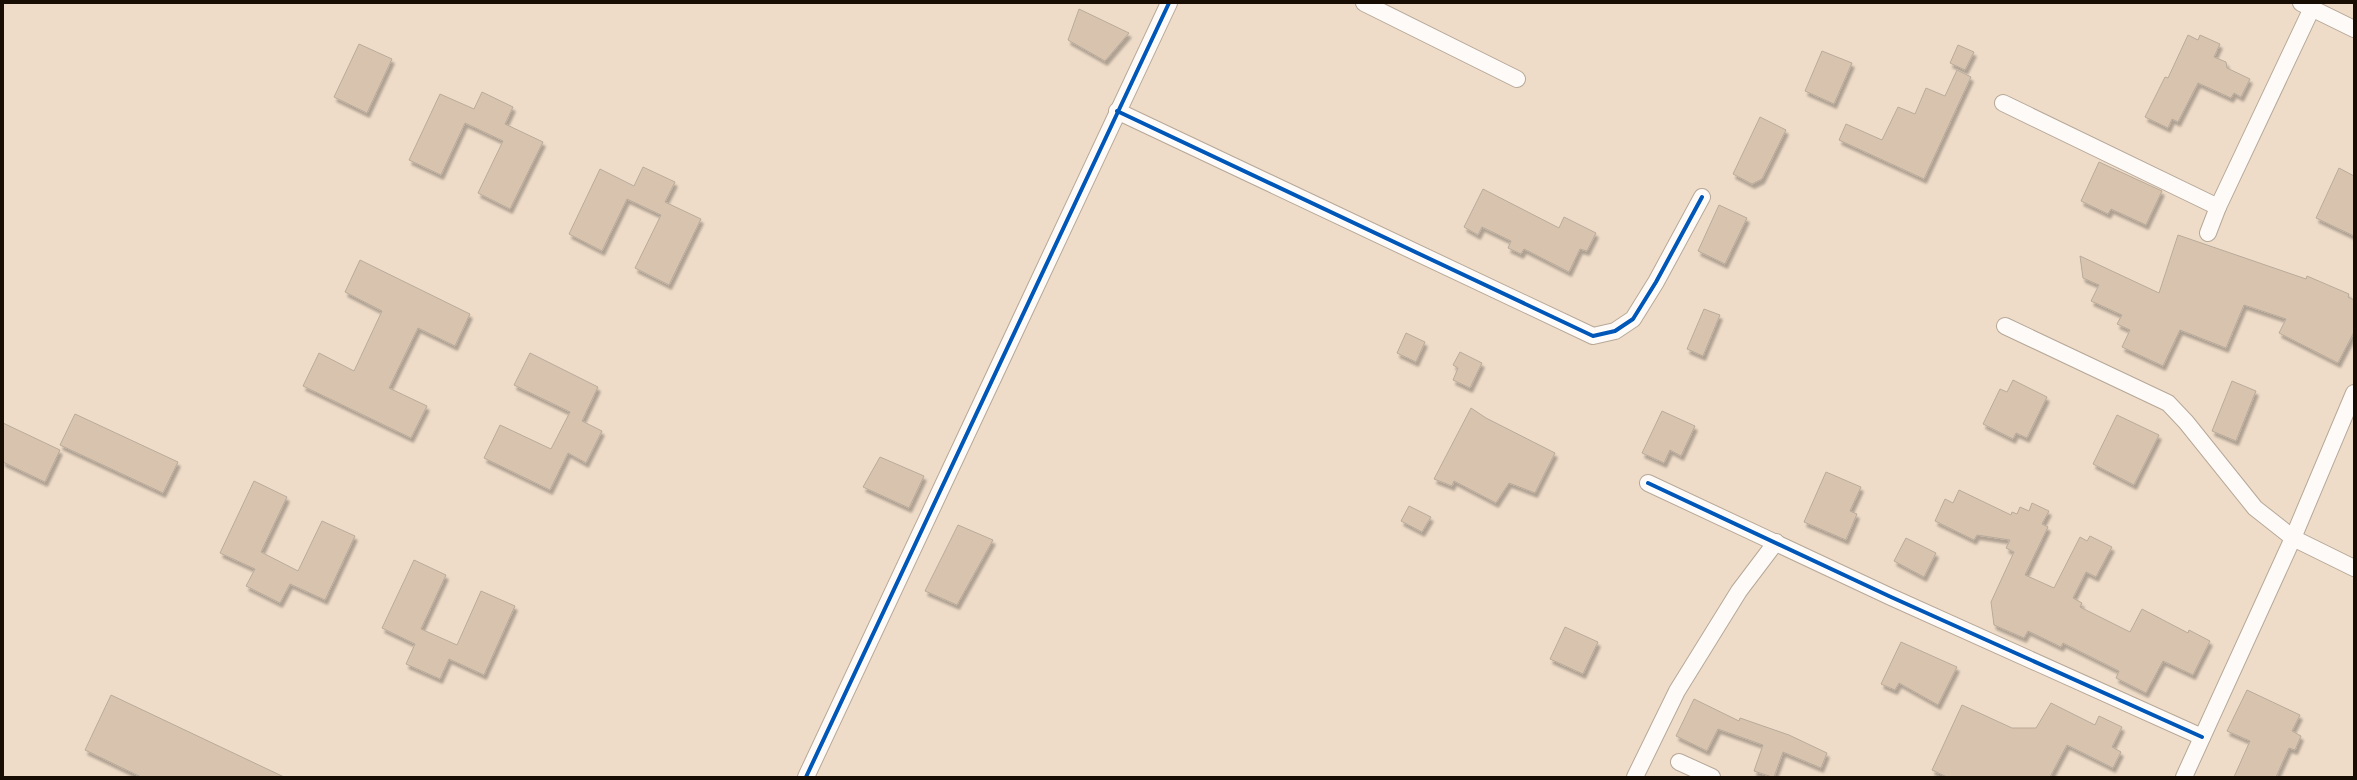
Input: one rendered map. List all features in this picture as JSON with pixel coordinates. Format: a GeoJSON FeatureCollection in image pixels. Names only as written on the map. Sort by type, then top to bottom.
{"type":"FeatureCollection","features":[{"type":"Feature","properties":{"kind":"street"},"geometry":{"type":"LineString","coordinates":[[806,777],[1117,111],[1169,3]]}},
{"type":"Feature","properties":{"kind":"street"},"geometry":{"type":"LineString","coordinates":[[1364,3],[1517,79]]}},
{"type":"Feature","properties":{"kind":"street"},"geometry":{"type":"LineString","coordinates":[[2208,233],[2218,207],[2307,6],[2354,29]]}},
{"type":"Feature","properties":{"kind":"street"},"geometry":{"type":"LineString","coordinates":[[2003,103],[2218,207]]}},
{"type":"Feature","properties":{"kind":"street"},"geometry":{"type":"LineString","coordinates":[[1117,111],[1593,336],[1615,331],[1632,319],[1656,282],[1702,197]]}},
{"type":"Feature","properties":{"kind":"street"},"geometry":{"type":"LineString","coordinates":[[2005,326],[2168,403],[2186,422],[2255,508],[2293,538],[2354,568]]}},
{"type":"Feature","properties":{"kind":"street"},"geometry":{"type":"LineString","coordinates":[[2184,777],[2293,538],[2354,393]]}},
{"type":"Feature","properties":{"kind":"street"},"geometry":{"type":"LineString","coordinates":[[1648,483],[2202,737]]}},
{"type":"Feature","properties":{"kind":"street"},"geometry":{"type":"LineString","coordinates":[[1635,777],[1677,692],[1739,591],[1776,542]]}},
{"type":"Feature","properties":{"kind":"street"},"geometry":{"type":"LineString","coordinates":[[1679,762],[1712,777]]}},
{"type":"Feature","properties":{"kind":"building"},"geometry":{"type":"Polygon","coordinates":[[[1079,9],[1129,33],[1105,61],[1068,40],[1079,9]]]}},
{"type":"Feature","properties":{"kind":"building"},"geometry":{"type":"Polygon","coordinates":[[[2188,35],[2198,40],[2200,35],[2220,44],[2214,57],[2226,62],[2227,68],[2250,79],[2241,97],[2234,93],[2231,98],[2198,83],[2178,122],[2172,119],[2168,128],[2145,117],[2165,77],[2168,78],[2188,35]]]}},
{"type":"Feature","properties":{"kind":"building"},"geometry":{"type":"Polygon","coordinates":[[[359,44],[392,59],[367,113],[334,97],[359,44]]]}},
{"type":"Feature","properties":{"kind":"building"},"geometry":{"type":"Polygon","coordinates":[[[1958,45],[1974,52],[1965,70],[1950,63],[1958,45]]]}},
{"type":"Feature","properties":{"kind":"building"},"geometry":{"type":"Polygon","coordinates":[[[1822,51],[1852,63],[1834,104],[1805,91],[1822,51]]]}},
{"type":"Feature","properties":{"kind":"building"},"geometry":{"type":"Polygon","coordinates":[[[1957,70],[1971,77],[1924,179],[1839,140],[1846,124],[1882,140],[1898,107],[1915,114],[1926,88],[1945,96],[1957,70]]]}},
{"type":"Feature","properties":{"kind":"building"},"geometry":{"type":"Polygon","coordinates":[[[482,92],[513,107],[505,124],[543,142],[510,209],[478,193],[503,141],[465,123],[441,175],[409,160],[440,94],[474,109],[482,92]]]}},
{"type":"Feature","properties":{"kind":"building"},"geometry":{"type":"Polygon","coordinates":[[[1760,117],[1786,130],[1762,179],[1752,184],[1733,174],[1760,117]]]}},
{"type":"Feature","properties":{"kind":"building"},"geometry":{"type":"Polygon","coordinates":[[[2099,162],[2162,191],[2146,225],[2111,209],[2108,214],[2081,201],[2099,162]]]}},
{"type":"Feature","properties":{"kind":"building"},"geometry":{"type":"Polygon","coordinates":[[[643,167],[675,182],[665,202],[701,219],[669,285],[635,268],[661,215],[627,199],[602,251],[569,234],[600,169],[634,186],[643,167]]]}},
{"type":"Feature","properties":{"kind":"building"},"geometry":{"type":"Polygon","coordinates":[[[2339,168],[2354,176],[2354,236],[2316,218],[2339,168]]]}},
{"type":"Feature","properties":{"kind":"building"},"geometry":{"type":"Polygon","coordinates":[[[1483,189],[1559,228],[1564,217],[1596,233],[1587,251],[1580,249],[1569,272],[1524,249],[1521,254],[1508,248],[1511,241],[1482,227],[1478,235],[1464,227],[1483,189]]]}},
{"type":"Feature","properties":{"kind":"building"},"geometry":{"type":"Polygon","coordinates":[[[1719,205],[1747,218],[1725,264],[1698,251],[1719,205]]]}},
{"type":"Feature","properties":{"kind":"building"},"geometry":{"type":"Polygon","coordinates":[[[2178,235],[2306,279],[2307,276],[2349,294],[2348,297],[2354,300],[2354,332],[2338,363],[2279,333],[2286,319],[2244,305],[2226,348],[2180,330],[2163,366],[2122,347],[2130,330],[2117,324],[2122,315],[2091,301],[2099,285],[2083,278],[2080,256],[2159,293],[2178,235]]]}},
{"type":"Feature","properties":{"kind":"building"},"geometry":{"type":"Polygon","coordinates":[[[360,260],[470,314],[455,346],[418,328],[389,388],[427,406],[411,438],[303,386],[319,353],[354,371],[382,311],[345,292],[360,260]]]}},
{"type":"Feature","properties":{"kind":"building"},"geometry":{"type":"Polygon","coordinates":[[[1704,309],[1720,315],[1703,356],[1687,349],[1704,309]]]}},
{"type":"Feature","properties":{"kind":"building"},"geometry":{"type":"Polygon","coordinates":[[[1406,333],[1425,342],[1416,362],[1397,353],[1406,333]]]}},
{"type":"Feature","properties":{"kind":"building"},"geometry":{"type":"Polygon","coordinates":[[[1460,352],[1482,363],[1470,388],[1453,380],[1458,368],[1453,365],[1460,352]]]}},
{"type":"Feature","properties":{"kind":"building"},"geometry":{"type":"Polygon","coordinates":[[[530,353],[598,387],[582,421],[602,431],[586,463],[568,453],[550,490],[484,458],[500,425],[551,449],[570,412],[514,385],[530,353]]]}},
{"type":"Feature","properties":{"kind":"building"},"geometry":{"type":"Polygon","coordinates":[[[2013,380],[2047,397],[2027,438],[2016,433],[2013,439],[1983,424],[2000,389],[2007,392],[2013,380]]]}},
{"type":"Feature","properties":{"kind":"building"},"geometry":{"type":"Polygon","coordinates":[[[2232,381],[2256,391],[2236,441],[2212,431],[2232,381]]]}},
{"type":"Feature","properties":{"kind":"building"},"geometry":{"type":"Polygon","coordinates":[[[1471,408],[1486,418],[1555,453],[1535,493],[1509,483],[1496,503],[1454,481],[1452,486],[1434,479],[1471,408]]]}},
{"type":"Feature","properties":{"kind":"building"},"geometry":{"type":"Polygon","coordinates":[[[1662,411],[1695,426],[1681,456],[1670,450],[1664,463],[1642,453],[1662,411]]]}},
{"type":"Feature","properties":{"kind":"building"},"geometry":{"type":"Polygon","coordinates":[[[75,414],[178,462],[163,493],[60,445],[75,414]]]}},
{"type":"Feature","properties":{"kind":"building"},"geometry":{"type":"Polygon","coordinates":[[[2117,415],[2159,435],[2134,485],[2093,464],[2117,415]]]}},
{"type":"Feature","properties":{"kind":"building"},"geometry":{"type":"Polygon","coordinates":[[[3,423],[60,450],[45,482],[3,462],[3,423]]]}},
{"type":"Feature","properties":{"kind":"building"},"geometry":{"type":"Polygon","coordinates":[[[880,457],[924,476],[909,508],[863,487],[880,457]]]}},
{"type":"Feature","properties":{"kind":"building"},"geometry":{"type":"Polygon","coordinates":[[[1826,472],[1861,487],[1850,511],[1857,514],[1846,540],[1804,522],[1826,472]]]}},
{"type":"Feature","properties":{"kind":"building"},"geometry":{"type":"Polygon","coordinates":[[[254,481],[287,497],[261,552],[298,571],[322,521],[355,536],[325,600],[290,584],[280,603],[246,586],[255,569],[220,553],[254,481]]]}},
{"type":"Feature","properties":{"kind":"building"},"geometry":{"type":"Polygon","coordinates":[[[1959,490],[2011,515],[2012,512],[2017,514],[2020,507],[2029,511],[2032,503],[2049,511],[2042,524],[2048,527],[2025,575],[2054,588],[2080,537],[2087,541],[2090,536],[2112,547],[2096,577],[2086,572],[2073,598],[2082,603],[2080,607],[2130,632],[2142,609],[2188,633],[2189,630],[2210,641],[2193,675],[2163,661],[2146,693],[2116,678],[2119,671],[2063,643],[2061,647],[2028,631],[2024,638],[1994,625],[1991,602],[2014,552],[2006,548],[2010,540],[1977,535],[1974,540],[1935,521],[1945,499],[1953,503],[1959,490]]]}},
{"type":"Feature","properties":{"kind":"building"},"geometry":{"type":"Polygon","coordinates":[[[1409,506],[1431,517],[1422,532],[1401,521],[1409,506]]]}},
{"type":"Feature","properties":{"kind":"building"},"geometry":{"type":"Polygon","coordinates":[[[958,525],[993,540],[957,605],[925,591],[958,525]]]}},
{"type":"Feature","properties":{"kind":"building"},"geometry":{"type":"Polygon","coordinates":[[[1906,538],[1936,553],[1924,577],[1894,561],[1906,538]]]}},
{"type":"Feature","properties":{"kind":"building"},"geometry":{"type":"Polygon","coordinates":[[[414,560],[446,575],[421,629],[457,645],[481,591],[515,606],[484,675],[449,659],[440,679],[406,664],[415,644],[382,628],[414,560]]]}},
{"type":"Feature","properties":{"kind":"building"},"geometry":{"type":"Polygon","coordinates":[[[1565,627],[1598,642],[1583,674],[1550,659],[1565,627]]]}},
{"type":"Feature","properties":{"kind":"building"},"geometry":{"type":"Polygon","coordinates":[[[1901,642],[1957,667],[1938,705],[1899,683],[1895,690],[1881,684],[1901,642]]]}},
{"type":"Feature","properties":{"kind":"building"},"geometry":{"type":"Polygon","coordinates":[[[2247,690],[2300,715],[2292,731],[2301,736],[2295,750],[2289,748],[2276,777],[2234,777],[2250,741],[2227,731],[2247,690]]]}},
{"type":"Feature","properties":{"kind":"building"},"geometry":{"type":"Polygon","coordinates":[[[111,695],[284,777],[141,777],[85,750],[111,695]]]}},
{"type":"Feature","properties":{"kind":"building"},"geometry":{"type":"Polygon","coordinates":[[[1694,699],[1739,721],[1740,718],[1789,735],[1827,753],[1821,768],[1783,752],[1774,777],[1772,777],[1754,771],[1763,745],[1718,729],[1707,751],[1676,736],[1694,699]]]}},
{"type":"Feature","properties":{"kind":"building"},"geometry":{"type":"Polygon","coordinates":[[[2051,703],[2095,725],[2099,716],[2122,727],[2112,747],[2121,752],[2113,768],[2067,745],[2050,777],[1947,777],[1932,770],[1962,705],[2012,728],[2036,728],[2051,703]]]}},
{"type":"Feature","properties":{"kind":"cycle path"},"geometry":{"type":"LineString","coordinates":[[806,777],[1169,3]]}},
{"type":"Feature","properties":{"kind":"cycle path"},"geometry":{"type":"LineString","coordinates":[[1117,111],[1593,336],[1615,331],[1633,319],[1656,282],[1702,197]]}},
{"type":"Feature","properties":{"kind":"cycle path"},"geometry":{"type":"LineString","coordinates":[[1648,483],[1891,597],[2202,737]]}}]}
